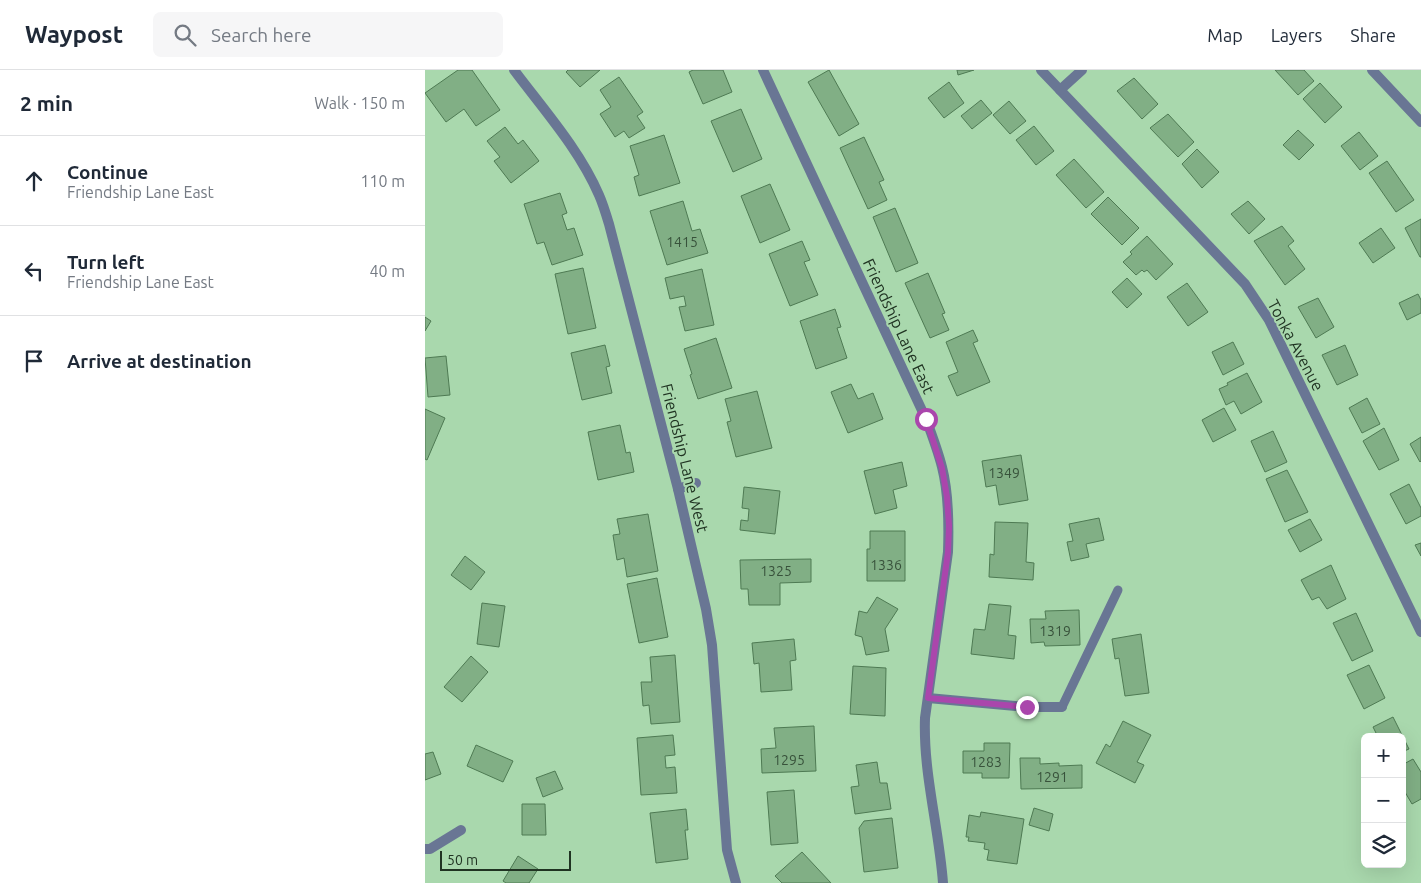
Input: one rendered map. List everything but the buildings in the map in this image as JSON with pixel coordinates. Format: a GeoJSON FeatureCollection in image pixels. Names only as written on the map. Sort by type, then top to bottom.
{"type":"FeatureCollection","features":[{"type":"Feature","properties":{"kind":"street","name":"Friendship Lane West"},"geometry":{"type":"LineString","coordinates":[[515,70],[586,170],[599,195],[609,224],[678,489],[706,609],[712,645],[727,850],[736,883]]}},
{"type":"Feature","properties":{"kind":"street","name":"Friendship Lane East"},"geometry":{"type":"LineString","coordinates":[[763,70],[926,419],[942,468],[947,497],[948,552],[925,718],[925,739],[941,853],[943,883]]}},
{"type":"Feature","properties":{"kind":"street","name":"Tonka Avenue"},"geometry":{"type":"LineString","coordinates":[[1041,70],[1245,284],[1265,313],[1421,632]]}},
{"type":"Feature","properties":{"kind":"street"},"geometry":{"type":"LineString","coordinates":[[1061,90],[1082,70]]}},
{"type":"Feature","properties":{"kind":"street"},"geometry":{"type":"LineString","coordinates":[[1372,70],[1421,122]]}},
{"type":"Feature","properties":{"kind":"street"},"geometry":{"type":"LineString","coordinates":[[678,489],[696,484]]}},
{"type":"Feature","properties":{"kind":"street"},"geometry":{"type":"LineString","coordinates":[[928,698],[1027,707],[1063,707]]}},
{"type":"Feature","properties":{"kind":"street"},"geometry":{"type":"LineString","coordinates":[[425,850],[430,849],[461,830]]}},
{"type":"Feature","properties":{"kind":"lane"},"geometry":{"type":"LineString","coordinates":[[1063,707],[1118,590]]}},
{"type":"Feature","properties":{"kind":"route"},"geometry":{"type":"LineString","coordinates":[[926,419],[942,468],[949,526],[948,552],[928,698],[1027,707]]}}]}
